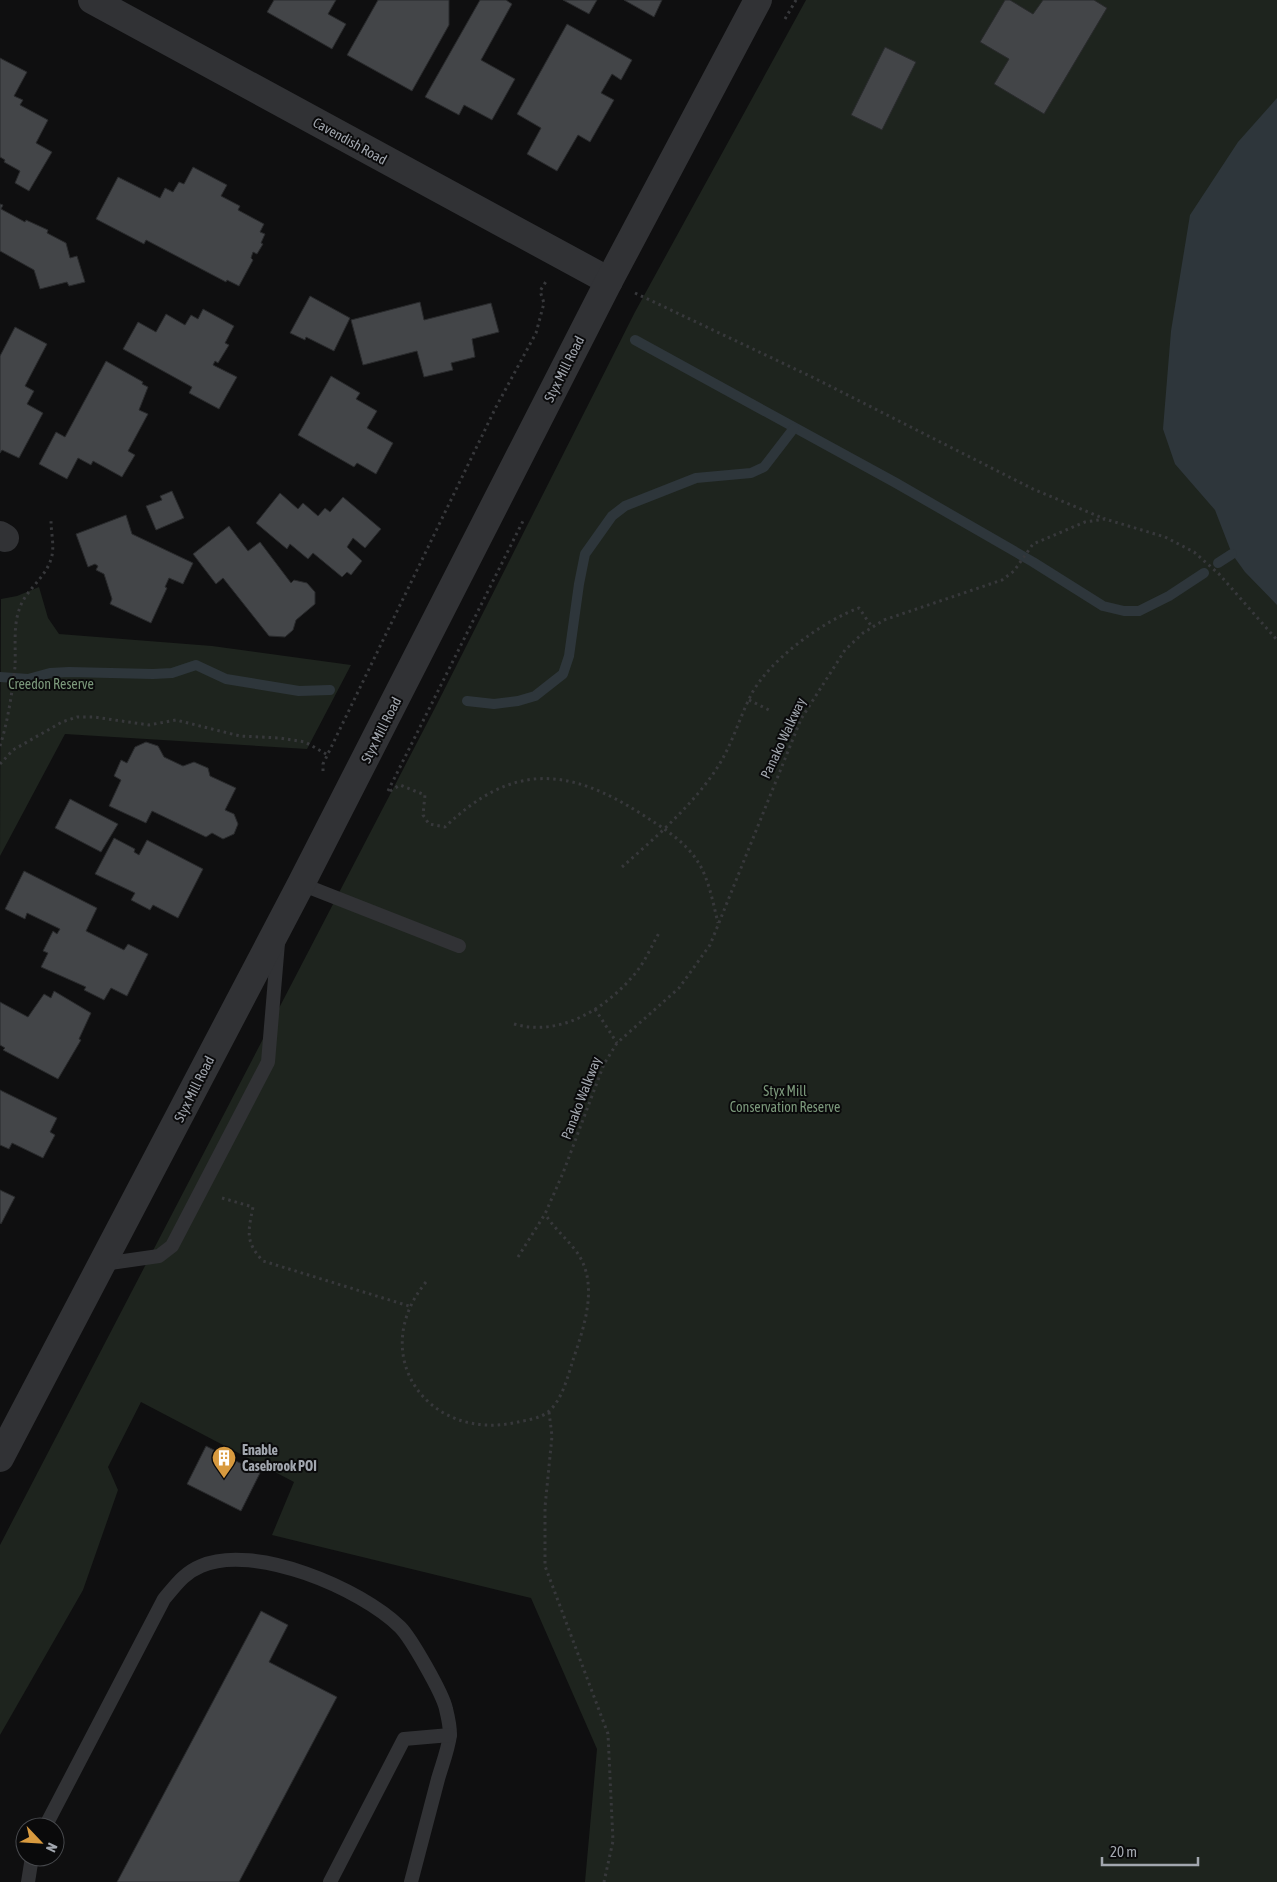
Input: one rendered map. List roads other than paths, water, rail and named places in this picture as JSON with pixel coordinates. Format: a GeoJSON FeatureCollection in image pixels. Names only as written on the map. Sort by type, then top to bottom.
{"type":"FeatureCollection","features":[{"type":"Feature","properties":{"kind":"street","name":"Cavendish Road"},"geometry":{"type":"LineString","coordinates":[[92,0],[609,281]]}},
{"type":"Feature","properties":{"kind":"street","name":"Styx Mill Road"},"geometry":{"type":"LineString","coordinates":[[0,1458],[301,884],[609,281],[758,0]]}},
{"type":"Feature","properties":{"kind":"lane"},"geometry":{"type":"LineString","coordinates":[[301,884],[459,946]]}},
{"type":"Feature","properties":{"kind":"lane"},"geometry":{"type":"LineString","coordinates":[[103,1264],[159,1256],[166,1253],[268,1062],[279,925]]}},
{"type":"Feature","properties":{"kind":"lane"},"geometry":{"type":"LineString","coordinates":[[50,1817],[164,1599],[184,1575],[202,1566],[220,1561],[249,1559],[311,1576],[343,1588],[400,1627],[428,1671],[446,1707],[450,1735],[411,1882]]}},
{"type":"Feature","properties":{"kind":"lane"},"geometry":{"type":"LineString","coordinates":[[330,1882],[404,1739],[450,1735]]}},
{"type":"Feature","properties":{"kind":"lane"},"geometry":{"type":"LineString","coordinates":[[28,1882],[30,1867]]}},
{"type":"Feature","properties":{"kind":"waterway"},"geometry":{"type":"LineString","coordinates":[[635,340],[896,483],[1033,562],[1103,606],[1124,611],[1139,611],[1169,596],[1204,573]]}},
{"type":"Feature","properties":{"kind":"waterway"},"geometry":{"type":"LineString","coordinates":[[467,701],[494,704],[518,701],[535,696],[563,674],[569,656],[585,554],[612,516],[625,506],[696,478],[751,473],[764,467],[794,428]]}},
{"type":"Feature","properties":{"kind":"waterway"},"geometry":{"type":"LineString","coordinates":[[1218,563],[1232,554]]}},
{"type":"Feature","properties":{"kind":"waterway"},"geometry":{"type":"LineString","coordinates":[[0,677],[28,679],[50,673],[69,672],[172,673],[196,665],[226,679],[299,691],[330,690]]}},
{"type":"Feature","properties":{"kind":"place","name":"Enable Casebrook POI"},"geometry":{"type":"Point","coordinates":[224,1479]}},
{"type":"Feature","properties":{"kind":"park label","name":"Creedon Reserve"},"geometry":{"type":"Point","coordinates":[51,684]}},
{"type":"Feature","properties":{"kind":"park label","name":"Styx Mill Conservation Reserve"},"geometry":{"type":"Point","coordinates":[785,1100]}}]}
